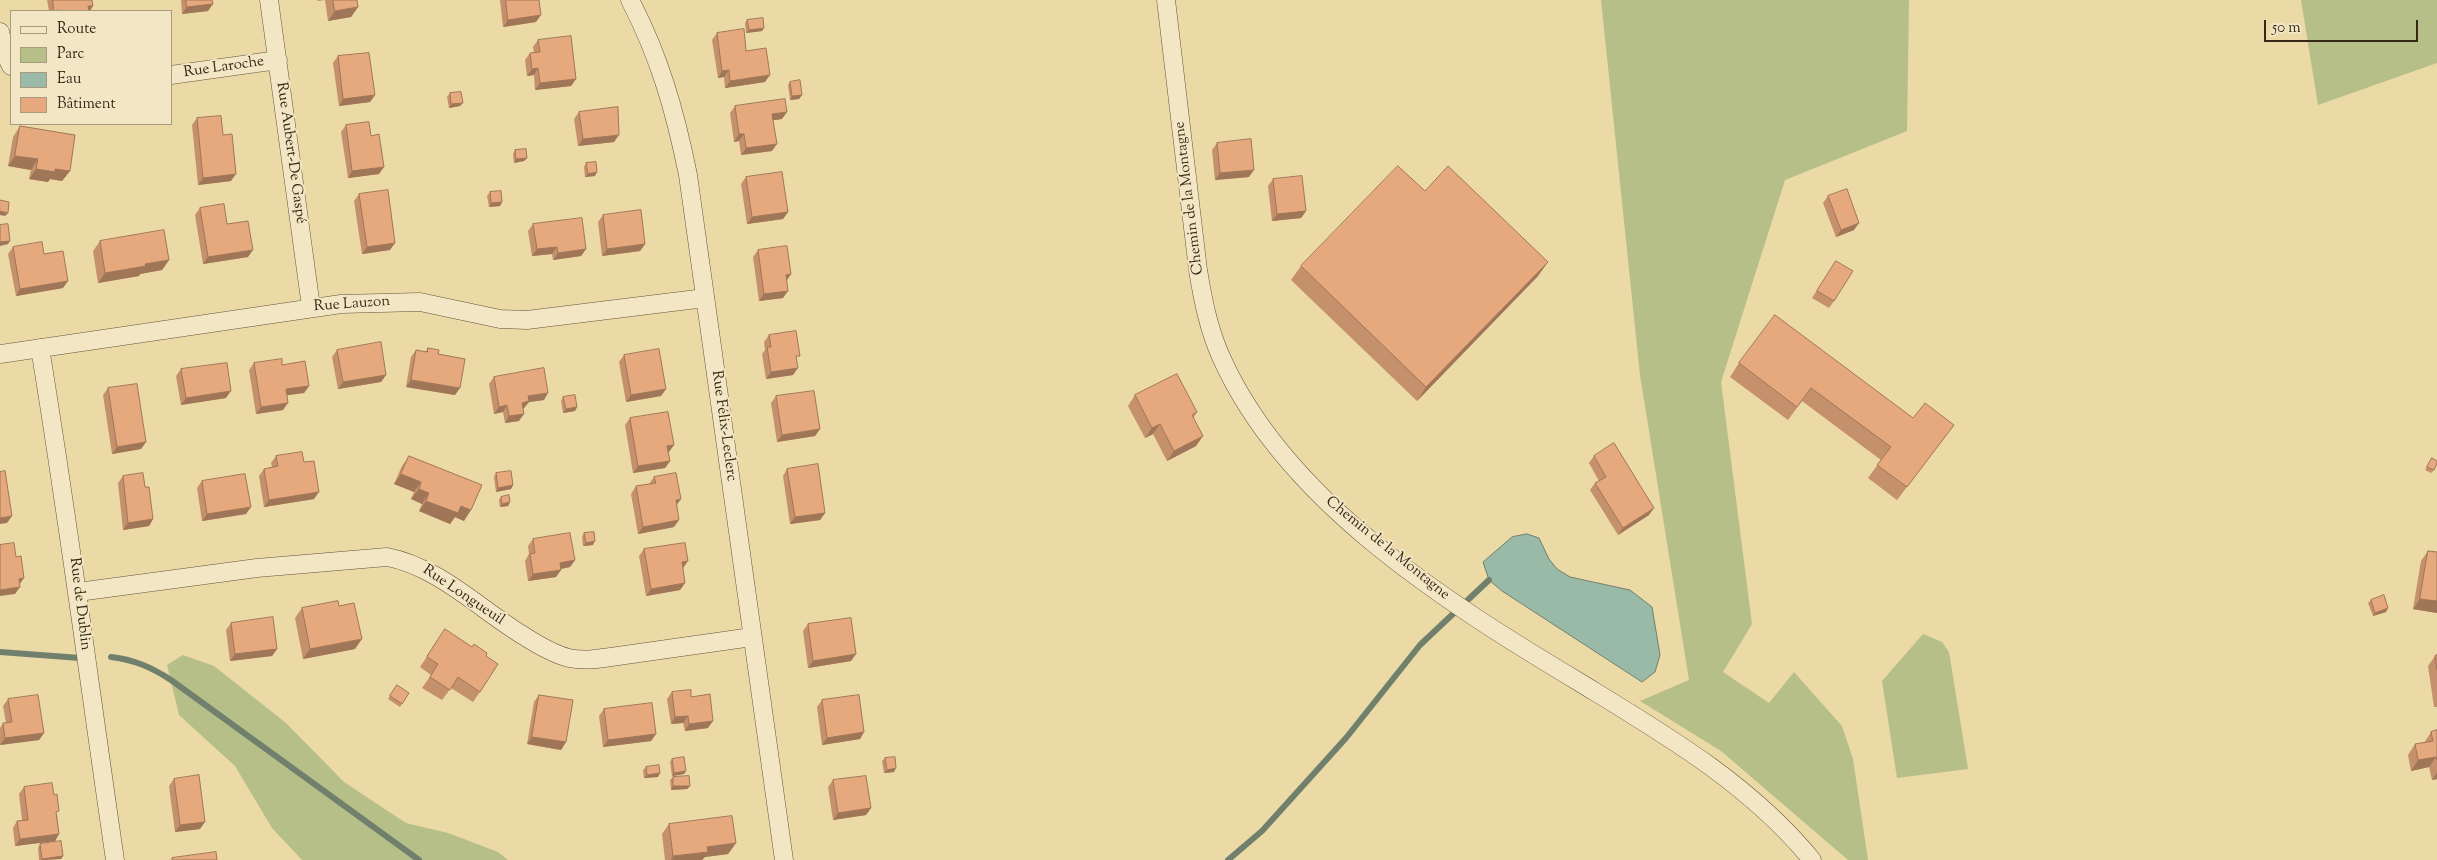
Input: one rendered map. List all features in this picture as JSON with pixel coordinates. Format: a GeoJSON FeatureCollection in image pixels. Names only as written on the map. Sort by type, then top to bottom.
{"type":"FeatureCollection","features":[{"type":"Feature","properties":{"kind":"street","name":"Rue Aubert-De Gaspé"},"geometry":{"type":"LineString","coordinates":[[269,0],[311,307]]}},
{"type":"Feature","properties":{"kind":"street","name":"Rue Félix-Leclerc"},"geometry":{"type":"LineString","coordinates":[[630,0],[657,55],[680,135],[688,175],[784,860]]}},
{"type":"Feature","properties":{"kind":"street","name":"Chemin de la Montagne"},"geometry":{"type":"LineString","coordinates":[[1166,0],[1198,270],[1211,329],[1234,384],[1263,429],[1295,467],[1365,534],[1443,596],[1726,776],[1770,814],[1812,860]]}},
{"type":"Feature","properties":{"kind":"street"},"geometry":{"type":"LineString","coordinates":[[0,32],[10,64]]}},
{"type":"Feature","properties":{"kind":"street","name":"Rue Laroche"},"geometry":{"type":"LineString","coordinates":[[172,75],[278,60]]}},
{"type":"Feature","properties":{"kind":"street","name":"Rue Lauzon"},"geometry":{"type":"LineString","coordinates":[[0,354],[311,307],[409,302],[430,304],[500,319],[527,320],[705,298]]}},
{"type":"Feature","properties":{"kind":"street","name":"Rue de Dublin"},"geometry":{"type":"LineString","coordinates":[[40,348],[78,592],[89,684],[115,860]]}},
{"type":"Feature","properties":{"kind":"street","name":"Rue Longueuil"},"geometry":{"type":"LineString","coordinates":[[78,592],[257,568],[387,557],[406,561],[424,569],[509,627],[549,651],[569,658],[604,658],[752,637]]}},
{"type":"Feature","properties":{"kind":"green space"},"geometry":{"type":"Polygon","coordinates":[[[1601,0],[1909,0],[1907,131],[1785,180],[1721,382],[1752,624],[1723,672],[1769,703],[1794,672],[1842,726],[1853,759],[1868,860],[1848,860],[1721,751],[1640,701],[1689,680],[1640,375],[1601,0]]]}},
{"type":"Feature","properties":{"kind":"green space"},"geometry":{"type":"Polygon","coordinates":[[[2301,0],[2437,0],[2437,63],[2318,105],[2301,0]]]}},
{"type":"Feature","properties":{"kind":"green space"},"geometry":{"type":"Polygon","coordinates":[[[1923,634],[1942,642],[1949,652],[1968,769],[1897,778],[1882,681],[1923,634]]]}},
{"type":"Feature","properties":{"kind":"green space"},"geometry":{"type":"Polygon","coordinates":[[[183,655],[214,666],[286,723],[344,782],[406,823],[448,833],[498,852],[508,860],[302,860],[272,828],[235,766],[179,715],[167,665],[183,655]]]}},
{"type":"Feature","properties":{"kind":"water"},"geometry":{"type":"Polygon","coordinates":[[[1527,534],[1539,538],[1549,559],[1557,569],[1570,577],[1630,590],[1652,607],[1660,655],[1655,672],[1642,682],[1502,591],[1489,580],[1483,562],[1512,537],[1527,534]]]}},
{"type":"Feature","properties":{"kind":"building"},"geometry":{"type":"Polygon","coordinates":[[[53,0],[92,0],[93,6],[88,6],[89,10],[54,10],[53,0]]]}},
{"type":"Feature","properties":{"kind":"building"},"geometry":{"type":"Polygon","coordinates":[[[186,0],[212,0],[213,4],[187,7],[186,0]]]}},
{"type":"Feature","properties":{"kind":"building"},"geometry":{"type":"Polygon","coordinates":[[[333,0],[357,0],[358,7],[335,11],[333,0]]]}},
{"type":"Feature","properties":{"kind":"building"},"geometry":{"type":"Polygon","coordinates":[[[506,0],[539,0],[541,15],[508,20],[506,0]]]}},
{"type":"Feature","properties":{"kind":"building"},"geometry":{"type":"Polygon","coordinates":[[[763,18],[764,28],[749,30],[747,20],[763,18]]]}},
{"type":"Feature","properties":{"kind":"building"},"geometry":{"type":"Polygon","coordinates":[[[744,29],[746,51],[766,48],[770,75],[730,81],[729,70],[722,71],[717,33],[744,29]]]}},
{"type":"Feature","properties":{"kind":"building"},"geometry":{"type":"Polygon","coordinates":[[[571,36],[576,79],[540,83],[538,68],[532,69],[530,53],[540,52],[538,40],[571,36]]]}},
{"type":"Feature","properties":{"kind":"building"},"geometry":{"type":"Polygon","coordinates":[[[369,53],[375,95],[343,99],[338,56],[369,53]]]}},
{"type":"Feature","properties":{"kind":"building"},"geometry":{"type":"Polygon","coordinates":[[[800,80],[802,95],[792,96],[790,82],[800,80]]]}},
{"type":"Feature","properties":{"kind":"building"},"geometry":{"type":"Polygon","coordinates":[[[461,92],[463,103],[451,104],[450,93],[461,92]]]}},
{"type":"Feature","properties":{"kind":"building"},"geometry":{"type":"Polygon","coordinates":[[[785,99],[787,112],[772,114],[777,144],[746,148],[744,134],[739,134],[735,106],[785,99]]]}},
{"type":"Feature","properties":{"kind":"building"},"geometry":{"type":"Polygon","coordinates":[[[618,107],[619,135],[583,139],[579,112],[618,107]]]}},
{"type":"Feature","properties":{"kind":"building"},"geometry":{"type":"Polygon","coordinates":[[[221,116],[223,135],[232,134],[236,174],[203,178],[197,118],[221,116]]]}},
{"type":"Feature","properties":{"kind":"building"},"geometry":{"type":"Polygon","coordinates":[[[369,122],[371,136],[379,134],[384,167],[352,171],[346,125],[369,122]]]}},
{"type":"Feature","properties":{"kind":"building"},"geometry":{"type":"Polygon","coordinates":[[[20,126],[75,135],[70,171],[55,169],[55,172],[36,169],[38,159],[15,156],[20,126]]]}},
{"type":"Feature","properties":{"kind":"building"},"geometry":{"type":"Polygon","coordinates":[[[1251,139],[1254,170],[1220,173],[1217,143],[1251,139]]]}},
{"type":"Feature","properties":{"kind":"building"},"geometry":{"type":"Polygon","coordinates":[[[526,149],[527,158],[516,159],[515,150],[526,149]]]}},
{"type":"Feature","properties":{"kind":"building"},"geometry":{"type":"Polygon","coordinates":[[[596,162],[597,172],[588,174],[586,163],[596,162]]]}},
{"type":"Feature","properties":{"kind":"building"},"geometry":{"type":"Polygon","coordinates":[[[1398,166],[1425,191],[1448,166],[1548,262],[1426,387],[1301,266],[1398,166]]]}},
{"type":"Feature","properties":{"kind":"building"},"geometry":{"type":"Polygon","coordinates":[[[782,172],[788,212],[752,217],[746,177],[782,172]]]}},
{"type":"Feature","properties":{"kind":"building"},"geometry":{"type":"Polygon","coordinates":[[[1302,176],[1306,211],[1277,214],[1273,179],[1302,176]]]}},
{"type":"Feature","properties":{"kind":"building"},"geometry":{"type":"Polygon","coordinates":[[[1847,189],[1859,223],[1841,230],[1828,196],[1847,189]]]}},
{"type":"Feature","properties":{"kind":"building"},"geometry":{"type":"Polygon","coordinates":[[[388,190],[395,243],[367,247],[359,194],[388,190]]]}},
{"type":"Feature","properties":{"kind":"building"},"geometry":{"type":"Polygon","coordinates":[[[501,191],[502,202],[491,203],[490,192],[501,191]]]}},
{"type":"Feature","properties":{"kind":"building"},"geometry":{"type":"Polygon","coordinates":[[[0,200],[9,202],[8,213],[0,211],[0,200]]]}},
{"type":"Feature","properties":{"kind":"building"},"geometry":{"type":"Polygon","coordinates":[[[224,204],[227,224],[248,221],[253,250],[208,257],[200,208],[224,204]]]}},
{"type":"Feature","properties":{"kind":"building"},"geometry":{"type":"Polygon","coordinates":[[[641,210],[645,244],[607,249],[603,215],[641,210]]]}},
{"type":"Feature","properties":{"kind":"building"},"geometry":{"type":"Polygon","coordinates":[[[582,218],[586,249],[558,253],[557,247],[537,249],[533,224],[582,218]]]}},
{"type":"Feature","properties":{"kind":"building"},"geometry":{"type":"Polygon","coordinates":[[[8,224],[10,241],[0,242],[0,225],[8,224]]]}},
{"type":"Feature","properties":{"kind":"building"},"geometry":{"type":"Polygon","coordinates":[[[164,230],[169,260],[105,273],[100,241],[164,230]]]}},
{"type":"Feature","properties":{"kind":"building"},"geometry":{"type":"Polygon","coordinates":[[[42,242],[44,254],[63,251],[68,281],[20,289],[13,247],[42,242]]]}},
{"type":"Feature","properties":{"kind":"building"},"geometry":{"type":"Polygon","coordinates":[[[787,246],[791,274],[786,275],[788,291],[764,294],[758,250],[787,246]]]}},
{"type":"Feature","properties":{"kind":"building"},"geometry":{"type":"Polygon","coordinates":[[[1836,261],[1853,271],[1834,301],[1817,291],[1836,261]]]}},
{"type":"Feature","properties":{"kind":"building"},"geometry":{"type":"Polygon","coordinates":[[[1775,315],[1913,418],[1925,403],[1954,425],[1907,487],[1877,465],[1891,447],[1811,388],[1797,407],[1739,363],[1775,315]]]}},
{"type":"Feature","properties":{"kind":"building"},"geometry":{"type":"Polygon","coordinates":[[[796,331],[800,356],[796,356],[798,368],[771,372],[767,347],[771,347],[769,335],[796,331]]]}},
{"type":"Feature","properties":{"kind":"building"},"geometry":{"type":"Polygon","coordinates":[[[381,342],[386,375],[343,382],[337,350],[381,342]]]}},
{"type":"Feature","properties":{"kind":"building"},"geometry":{"type":"Polygon","coordinates":[[[428,348],[439,350],[438,354],[465,359],[460,388],[411,380],[416,350],[427,352],[428,348]]]}},
{"type":"Feature","properties":{"kind":"building"},"geometry":{"type":"Polygon","coordinates":[[[659,349],[666,389],[631,395],[624,355],[659,349]]]}},
{"type":"Feature","properties":{"kind":"building"},"geometry":{"type":"Polygon","coordinates":[[[282,359],[282,365],[305,361],[309,386],[286,389],[288,403],[261,407],[254,363],[282,359]]]}},
{"type":"Feature","properties":{"kind":"building"},"geometry":{"type":"Polygon","coordinates":[[[227,363],[231,391],[186,398],[181,369],[227,363]]]}},
{"type":"Feature","properties":{"kind":"building"},"geometry":{"type":"Polygon","coordinates":[[[544,368],[548,393],[528,396],[529,401],[522,403],[524,414],[509,416],[507,405],[499,407],[494,377],[544,368]]]}},
{"type":"Feature","properties":{"kind":"building"},"geometry":{"type":"Polygon","coordinates":[[[1177,374],[1197,412],[1192,415],[1203,436],[1174,451],[1160,424],[1152,428],[1135,395],[1177,374]]]}},
{"type":"Feature","properties":{"kind":"building"},"geometry":{"type":"Polygon","coordinates":[[[137,384],[146,442],[117,447],[108,388],[137,384]]]}},
{"type":"Feature","properties":{"kind":"building"},"geometry":{"type":"Polygon","coordinates":[[[814,391],[820,429],[782,435],[776,396],[814,391]]]}},
{"type":"Feature","properties":{"kind":"building"},"geometry":{"type":"Polygon","coordinates":[[[575,395],[577,407],[566,409],[563,397],[575,395]]]}},
{"type":"Feature","properties":{"kind":"building"},"geometry":{"type":"Polygon","coordinates":[[[668,412],[674,445],[667,446],[670,461],[638,466],[630,418],[668,412]]]}},
{"type":"Feature","properties":{"kind":"building"},"geometry":{"type":"Polygon","coordinates":[[[1614,443],[1654,508],[1623,528],[1595,483],[1606,477],[1594,456],[1614,443]]]}},
{"type":"Feature","properties":{"kind":"building"},"geometry":{"type":"Polygon","coordinates":[[[302,452],[304,462],[314,461],[319,492],[269,500],[264,469],[278,466],[276,456],[302,452]]]}},
{"type":"Feature","properties":{"kind":"building"},"geometry":{"type":"Polygon","coordinates":[[[409,456],[482,485],[471,510],[461,506],[458,513],[426,501],[429,493],[419,489],[421,482],[401,474],[409,456]]]}},
{"type":"Feature","properties":{"kind":"building"},"geometry":{"type":"Polygon","coordinates":[[[2432,458],[2437,461],[2434,470],[2427,467],[2432,458]]]}},
{"type":"Feature","properties":{"kind":"building"},"geometry":{"type":"Polygon","coordinates":[[[818,464],[825,513],[795,517],[787,469],[818,464]]]}},
{"type":"Feature","properties":{"kind":"building"},"geometry":{"type":"Polygon","coordinates":[[[5,471],[12,516],[0,518],[0,472],[5,471]]]}},
{"type":"Feature","properties":{"kind":"building"},"geometry":{"type":"Polygon","coordinates":[[[511,471],[513,485],[498,488],[496,473],[511,471]]]}},
{"type":"Feature","properties":{"kind":"building"},"geometry":{"type":"Polygon","coordinates":[[[143,473],[145,487],[149,487],[153,519],[128,523],[123,476],[143,473]]]}},
{"type":"Feature","properties":{"kind":"building"},"geometry":{"type":"Polygon","coordinates":[[[676,473],[681,499],[676,500],[679,520],[643,527],[636,486],[656,483],[654,477],[676,473]]]}},
{"type":"Feature","properties":{"kind":"building"},"geometry":{"type":"Polygon","coordinates":[[[245,474],[251,507],[207,514],[202,481],[245,474]]]}},
{"type":"Feature","properties":{"kind":"building"},"geometry":{"type":"Polygon","coordinates":[[[509,495],[510,502],[502,504],[501,497],[509,495]]]}},
{"type":"Feature","properties":{"kind":"building"},"geometry":{"type":"Polygon","coordinates":[[[594,532],[595,541],[586,543],[584,533],[594,532]]]}},
{"type":"Feature","properties":{"kind":"building"},"geometry":{"type":"Polygon","coordinates":[[[570,533],[575,560],[560,563],[561,570],[533,574],[530,554],[535,553],[533,539],[570,533]]]}},
{"type":"Feature","properties":{"kind":"building"},"geometry":{"type":"Polygon","coordinates":[[[14,543],[16,557],[21,556],[24,578],[19,579],[20,587],[0,590],[0,545],[14,543]]]}},
{"type":"Feature","properties":{"kind":"building"},"geometry":{"type":"Polygon","coordinates":[[[685,543],[688,561],[682,562],[685,583],[651,589],[644,549],[685,543]]]}},
{"type":"Feature","properties":{"kind":"building"},"geometry":{"type":"Polygon","coordinates":[[[2428,551],[2437,552],[2437,601],[2420,599],[2428,551]]]}},
{"type":"Feature","properties":{"kind":"building"},"geometry":{"type":"Polygon","coordinates":[[[2384,595],[2388,608],[2375,613],[2371,600],[2384,595]]]}},
{"type":"Feature","properties":{"kind":"building"},"geometry":{"type":"Polygon","coordinates":[[[338,601],[339,606],[354,603],[362,639],[310,649],[302,608],[338,601]]]}},
{"type":"Feature","properties":{"kind":"building"},"geometry":{"type":"Polygon","coordinates":[[[273,617],[277,649],[235,654],[231,623],[273,617]]]}},
{"type":"Feature","properties":{"kind":"building"},"geometry":{"type":"Polygon","coordinates":[[[851,618],[856,654],[813,661],[808,624],[851,618]]]}},
{"type":"Feature","properties":{"kind":"building"},"geometry":{"type":"Polygon","coordinates":[[[445,629],[472,647],[474,644],[487,653],[486,656],[498,664],[480,692],[458,677],[450,690],[430,677],[438,664],[427,657],[445,629]]]}},
{"type":"Feature","properties":{"kind":"building"},"geometry":{"type":"Polygon","coordinates":[[[397,685],[409,693],[402,704],[390,696],[397,685]]]}},
{"type":"Feature","properties":{"kind":"building"},"geometry":{"type":"Polygon","coordinates":[[[691,690],[691,697],[710,694],[713,721],[689,724],[688,716],[675,717],[672,692],[691,690]]]}},
{"type":"Feature","properties":{"kind":"building"},"geometry":{"type":"Polygon","coordinates":[[[38,695],[44,733],[5,738],[3,723],[12,722],[8,699],[38,695]]]}},
{"type":"Feature","properties":{"kind":"building"},"geometry":{"type":"Polygon","coordinates":[[[539,695],[573,700],[566,742],[532,737],[539,695]]]}},
{"type":"Feature","properties":{"kind":"building"},"geometry":{"type":"Polygon","coordinates":[[[859,695],[864,732],[827,738],[822,700],[859,695]]]}},
{"type":"Feature","properties":{"kind":"building"},"geometry":{"type":"Polygon","coordinates":[[[652,703],[656,734],[608,740],[604,709],[652,703]]]}},
{"type":"Feature","properties":{"kind":"building"},"geometry":{"type":"Polygon","coordinates":[[[2437,730],[2437,760],[2436,757],[2418,760],[2415,744],[2433,741],[2431,732],[2437,730]]]}},
{"type":"Feature","properties":{"kind":"building"},"geometry":{"type":"Polygon","coordinates":[[[684,757],[686,771],[674,773],[672,759],[684,757]]]}},
{"type":"Feature","properties":{"kind":"building"},"geometry":{"type":"Polygon","coordinates":[[[895,757],[896,768],[887,770],[885,758],[895,757]]]}},
{"type":"Feature","properties":{"kind":"building"},"geometry":{"type":"Polygon","coordinates":[[[659,765],[660,773],[647,775],[646,767],[659,765]]]}},
{"type":"Feature","properties":{"kind":"building"},"geometry":{"type":"Polygon","coordinates":[[[199,775],[205,822],[180,825],[174,779],[199,775]]]}},
{"type":"Feature","properties":{"kind":"building"},"geometry":{"type":"Polygon","coordinates":[[[689,776],[690,786],[673,786],[673,777],[689,776]]]}},
{"type":"Feature","properties":{"kind":"building"},"geometry":{"type":"Polygon","coordinates":[[[866,776],[871,808],[838,813],[833,780],[866,776]]]}},
{"type":"Feature","properties":{"kind":"building"},"geometry":{"type":"Polygon","coordinates":[[[52,783],[54,795],[57,794],[59,811],[56,812],[59,834],[20,839],[17,821],[28,820],[24,787],[52,783]]]}},
{"type":"Feature","properties":{"kind":"building"},"geometry":{"type":"Polygon","coordinates":[[[732,816],[736,843],[707,847],[708,852],[673,856],[669,824],[732,816]]]}},
{"type":"Feature","properties":{"kind":"building"},"geometry":{"type":"Polygon","coordinates":[[[61,841],[63,856],[42,859],[40,844],[61,841]]]}},
{"type":"Feature","properties":{"kind":"building"},"geometry":{"type":"Polygon","coordinates":[[[216,852],[217,860],[172,860],[172,858],[216,852]]]}},
{"type":"Feature","properties":{"kind":"waterway"},"geometry":{"type":"LineString","coordinates":[[1228,860],[1262,831],[1346,738],[1420,645],[1489,580]]}},
{"type":"Feature","properties":{"kind":"waterway"},"geometry":{"type":"LineString","coordinates":[[0,652],[80,658]]}},
{"type":"Feature","properties":{"kind":"waterway"},"geometry":{"type":"LineString","coordinates":[[111,657],[142,665],[157,671],[171,680],[419,860]]}}]}
